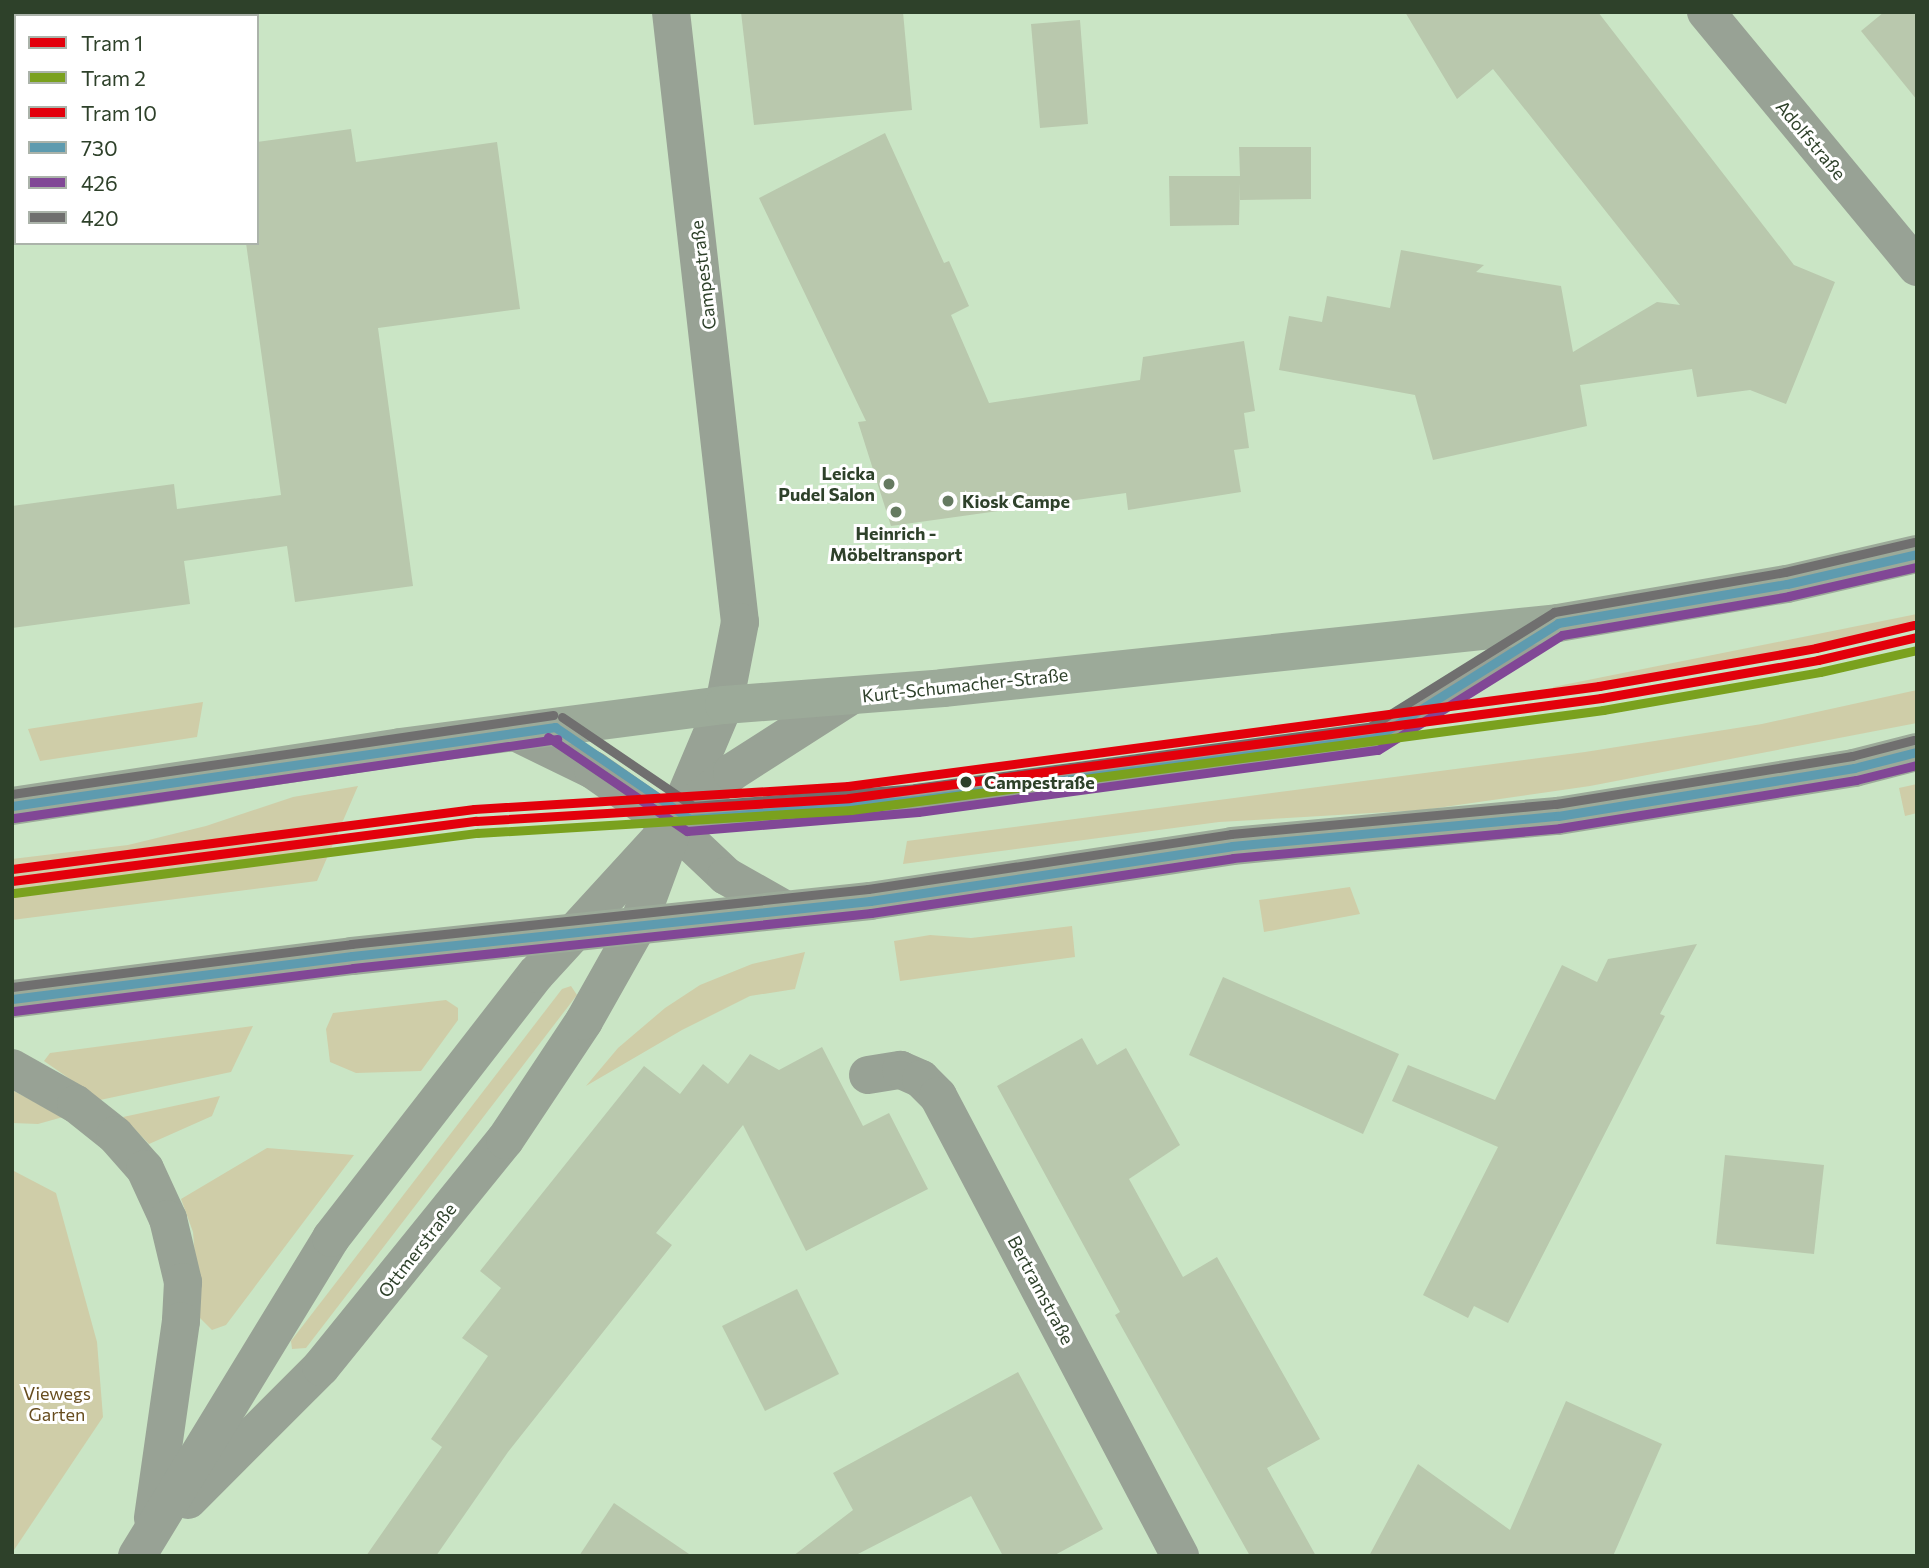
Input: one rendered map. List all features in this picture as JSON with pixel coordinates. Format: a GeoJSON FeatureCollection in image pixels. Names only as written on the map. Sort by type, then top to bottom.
{"type":"FeatureCollection","features":[{"type":"Feature","properties":{"kind":"main road","name":"Kurt-Schumacher-Straße"},"geometry":{"type":"LineString","coordinates":[[12,806],[724,705],[849,697],[1558,623],[1787,584],[1917,554]]}},
{"type":"Feature","properties":{"kind":"main road"},"geometry":{"type":"LineString","coordinates":[[12,999],[574,932],[786,910],[1232,846],[1558,816],[1854,768],[1917,752]]}},
{"type":"Feature","properties":{"kind":"street","name":"Campestraße"},"geometry":{"type":"LineString","coordinates":[[671,12],[738,578],[740,622],[724,705],[679,817]]}},
{"type":"Feature","properties":{"kind":"street","name":"Adolfstraße"},"geometry":{"type":"LineString","coordinates":[[1706,12],[1917,267]]}},
{"type":"Feature","properties":{"kind":"street"},"geometry":{"type":"LineString","coordinates":[[143,1547],[272,1329],[331,1238],[574,932],[679,817],[732,772],[849,697]]}},
{"type":"Feature","properties":{"kind":"street"},"geometry":{"type":"LineString","coordinates":[[517,733],[593,770],[679,817],[726,876],[786,910]]}},
{"type":"Feature","properties":{"kind":"street","name":"Ottmerstraße"},"geometry":{"type":"LineString","coordinates":[[143,1547],[321,1367],[388,1288],[535,1097],[638,925],[679,817]]}},
{"type":"Feature","properties":{"kind":"street"},"geometry":{"type":"LineString","coordinates":[[12,1068],[76,1104],[134,1154],[160,1201],[177,1249],[183,1282],[181,1321],[143,1547]]}},
{"type":"Feature","properties":{"kind":"street","name":"Bertramstraße"},"geometry":{"type":"LineString","coordinates":[[868,1075],[901,1070],[921,1079],[939,1096],[1180,1556]]}},
{"type":"Feature","properties":{"kind":"lane"},"geometry":{"type":"LineString","coordinates":[[555,727],[679,817],[690,819],[916,800],[1375,738],[1558,623]]}},
{"type":"Feature","properties":{"kind":"green space"},"geometry":{"type":"Polygon","coordinates":[[[1917,614],[1917,627],[1741,666],[1556,695],[1553,687],[1917,614]]]}},
{"type":"Feature","properties":{"kind":"green space"},"geometry":{"type":"Polygon","coordinates":[[[1917,690],[1917,723],[1590,786],[1423,810],[1219,822],[903,864],[907,841],[1585,752],[1762,724],[1917,690]]]}},
{"type":"Feature","properties":{"kind":"green space"},"geometry":{"type":"Polygon","coordinates":[[[203,702],[197,737],[40,761],[28,729],[203,702]]]}},
{"type":"Feature","properties":{"kind":"green space"},"geometry":{"type":"Polygon","coordinates":[[[1917,784],[1917,813],[1905,816],[1899,788],[1917,784]]]}},
{"type":"Feature","properties":{"kind":"green space"},"geometry":{"type":"Polygon","coordinates":[[[358,786],[317,881],[12,920],[12,859],[128,845],[206,826],[293,797],[358,786]]]}},
{"type":"Feature","properties":{"kind":"green space"},"geometry":{"type":"Polygon","coordinates":[[[1350,887],[1360,914],[1264,932],[1259,900],[1350,887]]]}},
{"type":"Feature","properties":{"kind":"green space"},"geometry":{"type":"Polygon","coordinates":[[[1072,926],[1075,957],[900,981],[894,941],[930,935],[971,938],[1072,926]]]}},
{"type":"Feature","properties":{"kind":"green space"},"geometry":{"type":"Polygon","coordinates":[[[805,952],[795,989],[750,996],[682,1030],[586,1086],[618,1048],[665,1008],[700,985],[752,964],[805,952]]]}},
{"type":"Feature","properties":{"kind":"green space"},"geometry":{"type":"Polygon","coordinates":[[[571,986],[577,995],[306,1348],[292,1349],[291,1341],[562,989],[571,986]]]}},
{"type":"Feature","properties":{"kind":"green space"},"geometry":{"type":"Polygon","coordinates":[[[446,1000],[458,1008],[458,1020],[421,1071],[356,1073],[330,1062],[326,1029],[333,1013],[446,1000]]]}},
{"type":"Feature","properties":{"kind":"green space"},"geometry":{"type":"Polygon","coordinates":[[[253,1026],[231,1072],[100,1100],[44,1061],[50,1053],[253,1026]]]}},
{"type":"Feature","properties":{"kind":"green space"},"geometry":{"type":"Polygon","coordinates":[[[12,1090],[63,1117],[38,1124],[12,1123],[12,1090]]]}},
{"type":"Feature","properties":{"kind":"green space"},"geometry":{"type":"Polygon","coordinates":[[[220,1096],[212,1116],[149,1144],[123,1117],[220,1096]]]}},
{"type":"Feature","properties":{"kind":"green space"},"geometry":{"type":"Polygon","coordinates":[[[267,1148],[354,1155],[226,1325],[212,1330],[200,1318],[193,1232],[181,1199],[267,1148]]]}},
{"type":"Feature","properties":{"kind":"green space","name":"Viewegs Garten"},"geometry":{"type":"Polygon","coordinates":[[[12,1170],[56,1193],[97,1342],[103,1417],[12,1553],[12,1170]]]}},
{"type":"Feature","properties":{"kind":"building"},"geometry":{"type":"Polygon","coordinates":[[[741,12],[903,12],[912,110],[754,125],[741,12]]]}},
{"type":"Feature","properties":{"kind":"building"},"geometry":{"type":"Polygon","coordinates":[[[1405,12],[1598,12],[1794,265],[1835,282],[1786,404],[1750,390],[1697,397],[1692,369],[1580,385],[1587,426],[1433,460],[1415,395],[1279,370],[1289,316],[1322,322],[1327,296],[1390,308],[1401,250],[1484,265],[1476,272],[1561,286],[1573,352],[1657,302],[1680,305],[1493,69],[1457,99],[1405,12]]]}},
{"type":"Feature","properties":{"kind":"building"},"geometry":{"type":"Polygon","coordinates":[[[1884,12],[1917,12],[1917,100],[1861,31],[1884,12]]]}},
{"type":"Feature","properties":{"kind":"building"},"geometry":{"type":"Polygon","coordinates":[[[1080,20],[1088,124],[1040,128],[1031,24],[1080,20]]]}},
{"type":"Feature","properties":{"kind":"building"},"geometry":{"type":"Polygon","coordinates":[[[351,129],[356,162],[497,142],[520,309],[378,328],[413,586],[295,602],[287,546],[184,561],[190,604],[12,628],[12,506],[174,484],[177,509],[281,495],[246,245],[259,245],[259,142],[351,129]]]}},
{"type":"Feature","properties":{"kind":"building"},"geometry":{"type":"Polygon","coordinates":[[[885,133],[944,263],[949,261],[969,306],[951,315],[989,403],[1140,380],[1143,357],[1244,341],[1255,411],[1244,413],[1249,448],[1234,450],[1241,492],[1128,510],[1126,493],[891,526],[858,422],[866,421],[759,198],[885,133]]]}},
{"type":"Feature","properties":{"kind":"building"},"geometry":{"type":"Polygon","coordinates":[[[1239,147],[1311,147],[1311,199],[1240,200],[1240,183],[1239,225],[1170,226],[1169,176],[1240,176],[1239,147]]]}},
{"type":"Feature","properties":{"kind":"building"},"geometry":{"type":"Polygon","coordinates":[[[1697,944],[1660,1014],[1665,1016],[1508,1323],[1474,1306],[1468,1318],[1423,1295],[1498,1147],[1392,1101],[1408,1065],[1495,1100],[1562,965],[1597,982],[1608,959],[1697,944]]]}},
{"type":"Feature","properties":{"kind":"building"},"geometry":{"type":"Polygon","coordinates":[[[1223,977],[1399,1054],[1363,1134],[1189,1055],[1223,977]]]}},
{"type":"Feature","properties":{"kind":"building"},"geometry":{"type":"Polygon","coordinates":[[[1082,1038],[1097,1065],[1126,1048],[1180,1145],[1129,1179],[1183,1277],[1217,1257],[1320,1439],[1267,1468],[1316,1556],[1250,1556],[1115,1315],[1120,1312],[997,1086],[1082,1038]]]}},
{"type":"Feature","properties":{"kind":"building"},"geometry":{"type":"Polygon","coordinates":[[[822,1047],[863,1126],[889,1113],[928,1189],[806,1251],[743,1125],[656,1233],[672,1245],[508,1452],[436,1556],[366,1556],[442,1447],[431,1439],[488,1356],[462,1338],[501,1288],[480,1271],[644,1066],[680,1094],[703,1064],[728,1084],[750,1054],[779,1070],[822,1047]]]}},
{"type":"Feature","properties":{"kind":"building"},"geometry":{"type":"Polygon","coordinates":[[[1725,1155],[1824,1165],[1814,1254],[1716,1244],[1725,1155]]]}},
{"type":"Feature","properties":{"kind":"building"},"geometry":{"type":"Polygon","coordinates":[[[797,1289],[839,1374],[765,1411],[722,1326],[797,1289]]]}},
{"type":"Feature","properties":{"kind":"building"},"geometry":{"type":"Polygon","coordinates":[[[1018,1372],[1103,1529],[1053,1556],[1003,1556],[971,1496],[854,1556],[793,1556],[853,1510],[833,1473],[1018,1372]]]}},
{"type":"Feature","properties":{"kind":"building"},"geometry":{"type":"Polygon","coordinates":[[[1566,1401],[1662,1444],[1613,1556],[1369,1556],[1418,1464],[1510,1530],[1566,1401]]]}},
{"type":"Feature","properties":{"kind":"building"},"geometry":{"type":"Polygon","coordinates":[[[614,1503],[692,1556],[579,1556],[614,1503]]]}},
{"type":"Feature","properties":{"kind":"tram line","name":"10"},"geometry":{"type":"LineString","coordinates":[[12,869],[474,809],[848,786],[1599,686],[1816,648],[1914,625]]}},
{"type":"Feature","properties":{"kind":"tram line","name":"1"},"geometry":{"type":"LineString","coordinates":[[12,881],[476,821],[849,798],[1601,698],[1818,660],[1917,637]]}},
{"type":"Feature","properties":{"kind":"tram line","name":"2"},"geometry":{"type":"LineString","coordinates":[[14,893],[477,833],[851,810],[1603,710],[1820,672],[1917,650]]}},
{"type":"Feature","properties":{"kind":"transit line","name":"420"},"geometry":{"type":"LineString","coordinates":[[562,717],[693,806],[915,788],[1371,726],[1554,612],[1785,572],[1914,542]]}},
{"type":"Feature","properties":{"kind":"transit line","name":"730"},"geometry":{"type":"LineString","coordinates":[[555,727],[690,819],[916,800],[1375,738],[1558,623],[1787,584],[1917,554]]}},
{"type":"Feature","properties":{"kind":"transit line","name":"426"},"geometry":{"type":"LineString","coordinates":[[548,737],[687,831],[918,812],[1378,750],[1562,635],[1789,596],[1917,567]]}},
{"type":"Feature","properties":{"kind":"transit line","name":"420"},"geometry":{"type":"LineString","coordinates":[[12,794],[553,715]]}},
{"type":"Feature","properties":{"kind":"transit line","name":"730"},"geometry":{"type":"LineString","coordinates":[[12,806],[555,727]]}},
{"type":"Feature","properties":{"kind":"transit line","name":"426"},"geometry":{"type":"LineString","coordinates":[[14,818],[557,739]]}},
{"type":"Feature","properties":{"kind":"transit line","name":"420"},"geometry":{"type":"LineString","coordinates":[[12,987],[351,944],[868,889],[1231,834],[1556,804],[1852,756],[1914,740]]}},
{"type":"Feature","properties":{"kind":"transit line","name":"730"},"geometry":{"type":"LineString","coordinates":[[12,999],[352,956],[870,901],[1232,846],[1558,816],[1854,768],[1917,752]]}},
{"type":"Feature","properties":{"kind":"transit line","name":"426"},"geometry":{"type":"LineString","coordinates":[[14,1011],[353,968],[871,913],[1233,858],[1560,828],[1856,780],[1917,765]]}},
{"type":"Feature","properties":{"kind":"place","name":"Leicka Pudel Salon"},"geometry":{"type":"Point","coordinates":[889,484]}},
{"type":"Feature","properties":{"kind":"place","name":"Kiosk Campe"},"geometry":{"type":"Point","coordinates":[948,501]}},
{"type":"Feature","properties":{"kind":"place","name":"Heinrich - Möbeltransport"},"geometry":{"type":"Point","coordinates":[896,512]}},
{"type":"Feature","properties":{"kind":"place","name":"Campestraße"},"geometry":{"type":"Point","coordinates":[966,782]}}]}
